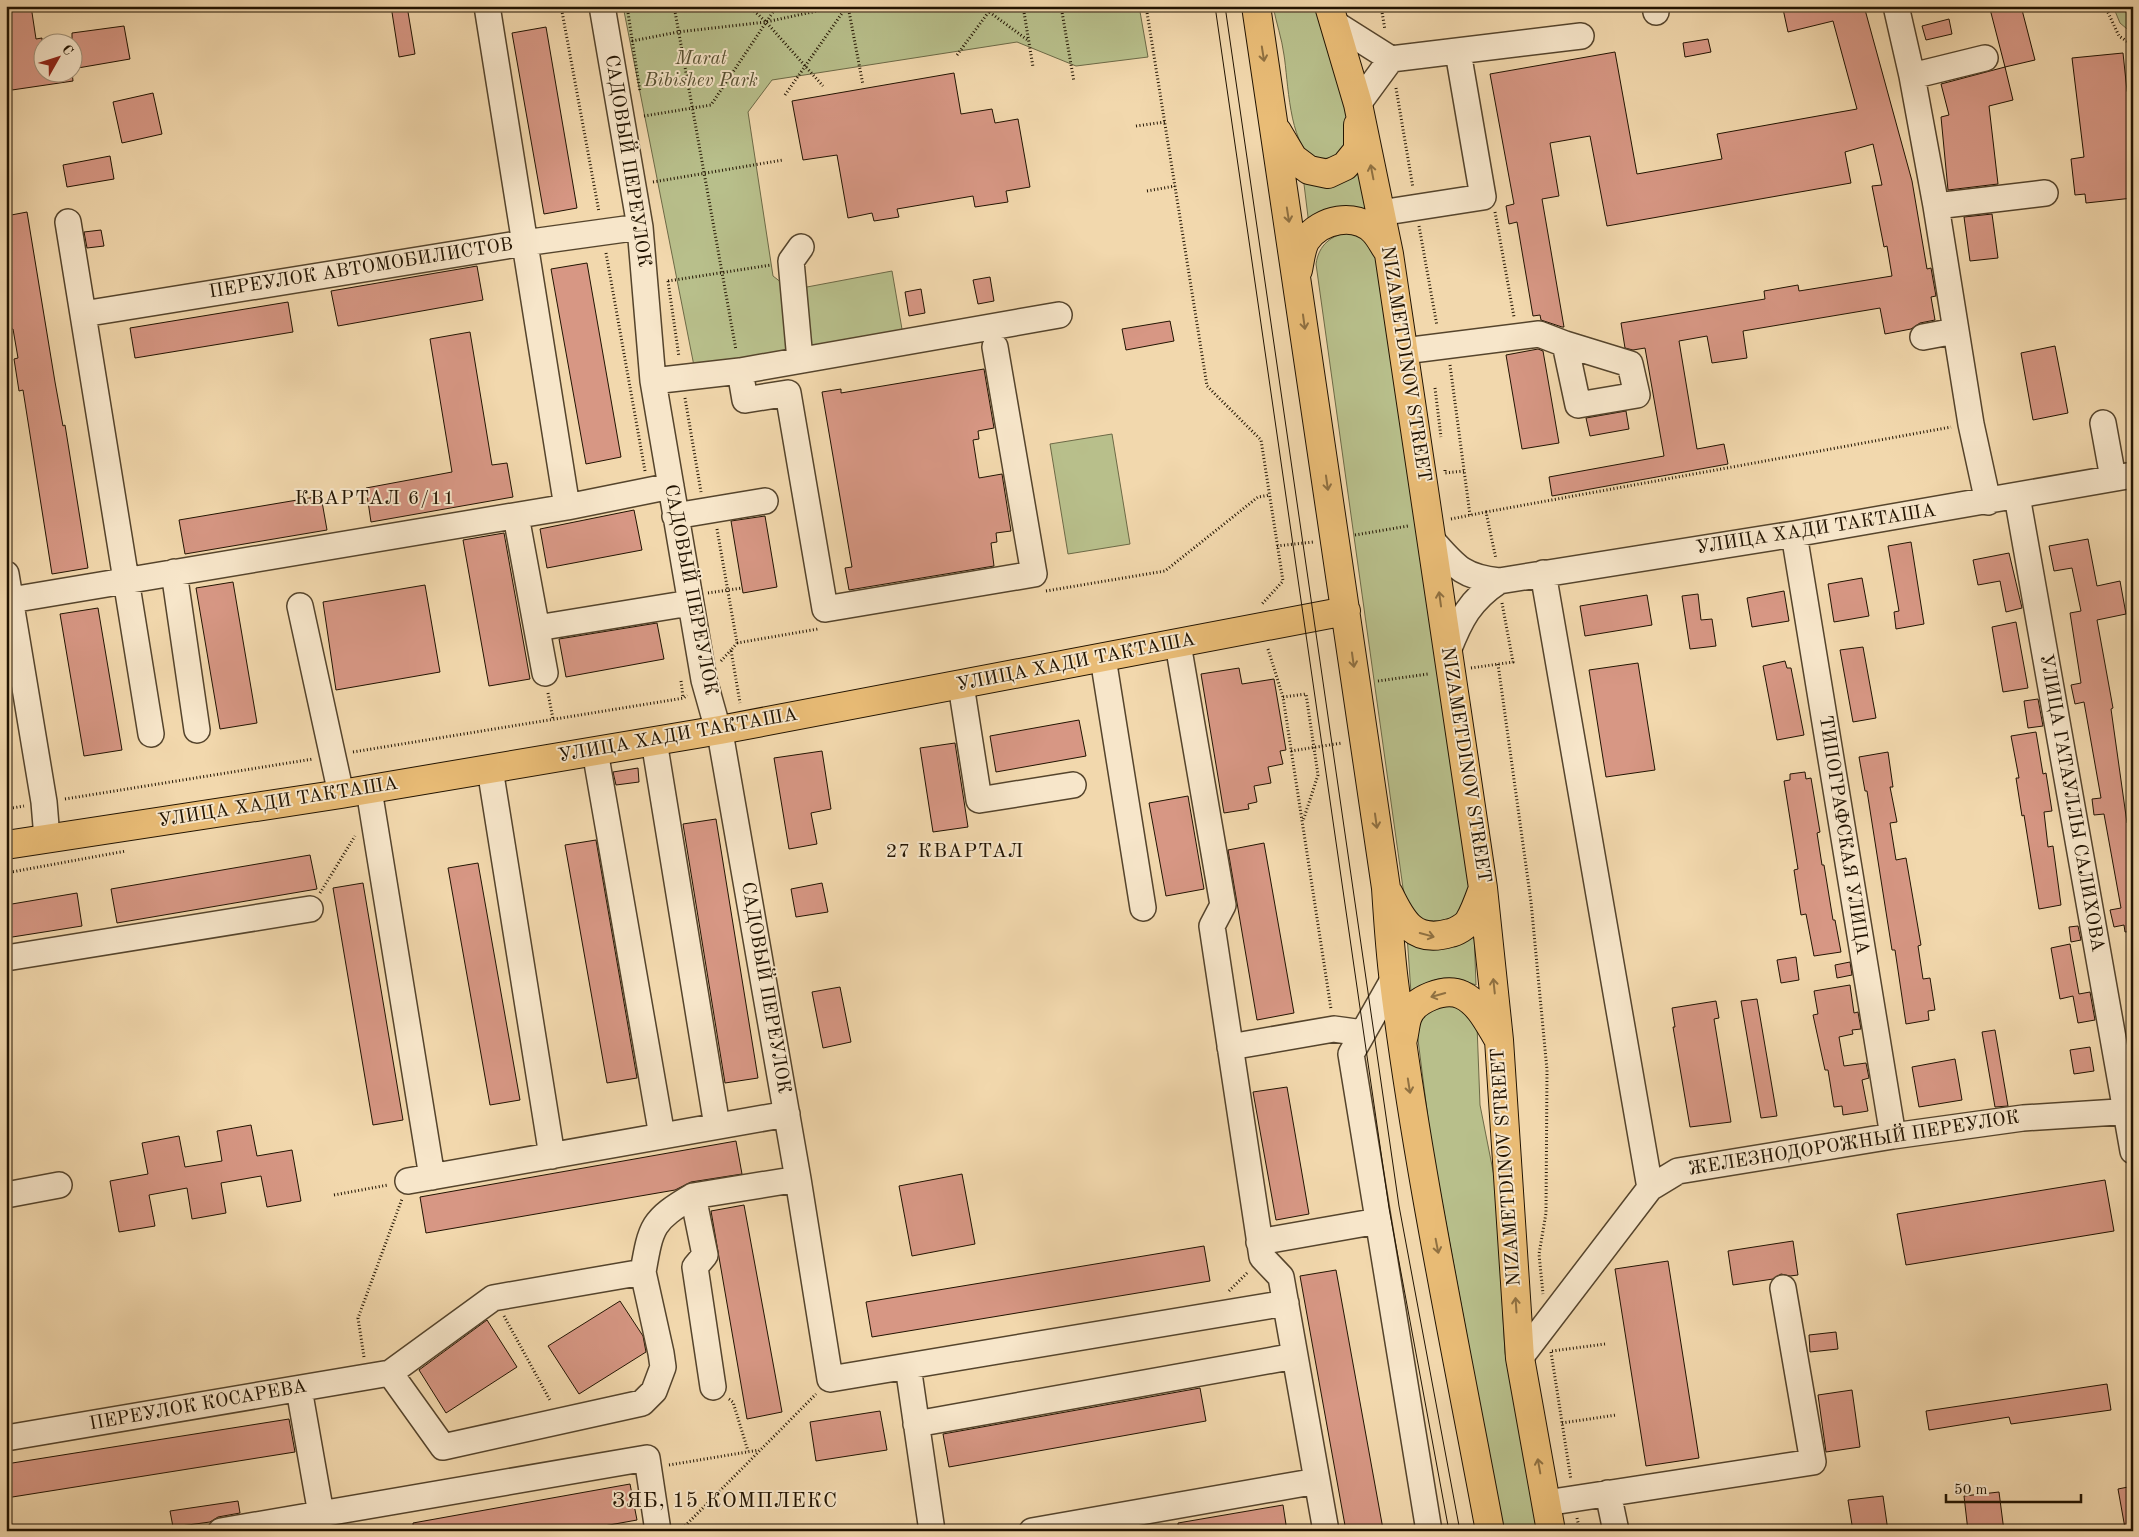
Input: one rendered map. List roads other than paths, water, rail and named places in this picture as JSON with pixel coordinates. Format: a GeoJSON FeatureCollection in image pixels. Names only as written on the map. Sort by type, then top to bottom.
{"type":"FeatureCollection","features":[{"type":"Feature","properties":{"kind":"main road"},"geometry":{"type":"LineString","coordinates":[[1256,6],[1386,888],[1393,980],[1402,1044],[1430,1209],[1490,1531]]}},
{"type":"Feature","properties":{"kind":"main road","name":"NIZAMETDINOV STREET"},"geometry":{"type":"LineString","coordinates":[[1332,14],[1358,104],[1389,254],[1404,352],[1420,532],[1448,651],[1484,888],[1499,1040],[1520,1358],[1551,1531]]}},
{"type":"Feature","properties":{"kind":"main road"},"geometry":{"type":"LineString","coordinates":[[1274,125],[1293,158],[1310,170],[1328,174],[1345,166],[1358,150],[1358,104]]}},
{"type":"Feature","properties":{"kind":"main road"},"geometry":{"type":"LineString","coordinates":[[1296,274],[1306,241],[1317,229],[1334,220],[1355,220],[1374,231],[1389,254]]}},
{"type":"Feature","properties":{"kind":"main road","name":"УЛИЦА ХАДИ ТАКТАША"},"geometry":{"type":"LineString","coordinates":[[6,845],[341,794],[371,799],[490,768],[720,730],[1346,611]]}},
{"type":"Feature","properties":{"kind":"main road"},"geometry":{"type":"LineString","coordinates":[[1386,888],[1402,920],[1417,932],[1434,937],[1452,933],[1468,923],[1484,888]]}},
{"type":"Feature","properties":{"kind":"main road"},"geometry":{"type":"LineString","coordinates":[[1402,1044],[1408,1015],[1423,1000],[1442,992],[1462,995],[1479,1009],[1499,1040]]}},
{"type":"Feature","properties":{"kind":"street"},"geometry":{"type":"LineString","coordinates":[[487,6],[567,507]]}},
{"type":"Feature","properties":{"kind":"street","name":"САДОВЫЙ ПЕРЕУЛОК"},"geometry":{"type":"LineString","coordinates":[[602,6],[640,226],[653,381],[659,488],[676,516],[704,680],[720,730],[787,1114],[830,1379],[908,1366]]}},
{"type":"Feature","properties":{"kind":"street"},"geometry":{"type":"LineString","coordinates":[[1896,6],[1912,76],[1936,206],[1971,424],[1988,502]]}},
{"type":"Feature","properties":{"kind":"street"},"geometry":{"type":"LineString","coordinates":[[1332,14],[1391,59],[1581,36]]}},
{"type":"Feature","properties":{"kind":"street"},"geometry":{"type":"LineString","coordinates":[[1380,213],[1482,197],[1458,52]]}},
{"type":"Feature","properties":{"kind":"street"},"geometry":{"type":"LineString","coordinates":[[1912,76],[1986,58]]}},
{"type":"Feature","properties":{"kind":"street"},"geometry":{"type":"LineString","coordinates":[[1358,104],[1391,59]]}},
{"type":"Feature","properties":{"kind":"street"},"geometry":{"type":"LineString","coordinates":[[1936,206],[2045,193]]}},
{"type":"Feature","properties":{"kind":"street"},"geometry":{"type":"LineString","coordinates":[[68,222],[151,734]]}},
{"type":"Feature","properties":{"kind":"street","name":"ПЕРЕУЛОК АВТОМОБИЛИСТОВ"},"geometry":{"type":"LineString","coordinates":[[83,314],[640,226]]}},
{"type":"Feature","properties":{"kind":"street"},"geometry":{"type":"LineString","coordinates":[[796,254],[800,360]]}},
{"type":"Feature","properties":{"kind":"street"},"geometry":{"type":"LineString","coordinates":[[653,381],[740,370],[1059,314]]}},
{"type":"Feature","properties":{"kind":"street"},"geometry":{"type":"LineString","coordinates":[[1923,337],[1955,331]]}},
{"type":"Feature","properties":{"kind":"street"},"geometry":{"type":"LineString","coordinates":[[1404,352],[1442,347],[1480,333],[1518,337],[1539,334],[1565,344]]}},
{"type":"Feature","properties":{"kind":"street"},"geometry":{"type":"LineString","coordinates":[[740,370],[745,400],[788,392],[826,609],[1034,574],[994,347]]}},
{"type":"Feature","properties":{"kind":"street"},"geometry":{"type":"LineString","coordinates":[[2102,423],[2123,476]]}},
{"type":"Feature","properties":{"kind":"street","name":"УЛИЦА ХАДИ ТАКТАША"},"geometry":{"type":"LineString","coordinates":[[1499,582],[1542,573],[1988,502],[2123,476]]}},
{"type":"Feature","properties":{"kind":"street"},"geometry":{"type":"LineString","coordinates":[[11,600],[516,516],[659,488]]}},
{"type":"Feature","properties":{"kind":"street","name":"УЛИЦА ГАТАУЛЛЫ САЛИХОВА"},"geometry":{"type":"LineString","coordinates":[[2017,496],[2130,1111],[2133,1151]]}},
{"type":"Feature","properties":{"kind":"street"},"geometry":{"type":"LineString","coordinates":[[676,516],[765,501]]}},
{"type":"Feature","properties":{"kind":"street"},"geometry":{"type":"LineString","coordinates":[[516,516],[544,673]]}},
{"type":"Feature","properties":{"kind":"street"},"geometry":{"type":"LineString","coordinates":[[1420,532],[1461,571],[1478,579],[1499,582]]}},
{"type":"Feature","properties":{"kind":"street","name":"ТИПОГРАФСКАЯ УЛИЦА"},"geometry":{"type":"LineString","coordinates":[[1794,534],[1893,1136]]}},
{"type":"Feature","properties":{"kind":"street"},"geometry":{"type":"LineString","coordinates":[[174,572],[197,730]]}},
{"type":"Feature","properties":{"kind":"street"},"geometry":{"type":"LineString","coordinates":[[1542,573],[1650,1188]]}},
{"type":"Feature","properties":{"kind":"street"},"geometry":{"type":"LineString","coordinates":[[6,574],[11,600],[16,700],[44,802],[47,838]]}},
{"type":"Feature","properties":{"kind":"street"},"geometry":{"type":"LineString","coordinates":[[1448,651],[1468,608],[1485,590],[1499,582]]}},
{"type":"Feature","properties":{"kind":"street"},"geometry":{"type":"LineString","coordinates":[[537,628],[690,600]]}},
{"type":"Feature","properties":{"kind":"street"},"geometry":{"type":"LineString","coordinates":[[300,606],[341,794]]}},
{"type":"Feature","properties":{"kind":"street"},"geometry":{"type":"LineString","coordinates":[[1178,644],[1223,905],[1212,926],[1261,1249],[1281,1277],[1326,1531]]}},
{"type":"Feature","properties":{"kind":"street"},"geometry":{"type":"LineString","coordinates":[[1103,658],[1143,908]]}},
{"type":"Feature","properties":{"kind":"street"},"geometry":{"type":"LineString","coordinates":[[961,685],[979,800],[1073,785]]}},
{"type":"Feature","properties":{"kind":"street"},"geometry":{"type":"LineString","coordinates":[[654,741],[718,1126]]}},
{"type":"Feature","properties":{"kind":"street"},"geometry":{"type":"LineString","coordinates":[[595,751],[662,1136]]}},
{"type":"Feature","properties":{"kind":"street"},"geometry":{"type":"LineString","coordinates":[[490,768],[552,1156]]}},
{"type":"Feature","properties":{"kind":"street"},"geometry":{"type":"LineString","coordinates":[[371,799],[420,1179],[787,1114]]}},
{"type":"Feature","properties":{"kind":"street"},"geometry":{"type":"LineString","coordinates":[[6,958],[310,908]]}},
{"type":"Feature","properties":{"kind":"street"},"geometry":{"type":"LineString","coordinates":[[1393,980],[1351,1054],[1429,1531]]}},
{"type":"Feature","properties":{"kind":"street"},"geometry":{"type":"LineString","coordinates":[[1230,1047],[1334,1029],[1363,1033]]}},
{"type":"Feature","properties":{"kind":"street","name":"ЖЕЛЕЗНОДОРОЖНЫЙ ПЕРЕУЛОК"},"geometry":{"type":"LineString","coordinates":[[1520,1358],[1650,1188],[1678,1171],[1893,1136],[2024,1118],[2130,1111]]}},
{"type":"Feature","properties":{"kind":"street"},"geometry":{"type":"LineString","coordinates":[[644,1272],[494,1298],[378,1375],[443,1448],[642,1403],[654,1390],[662,1367],[661,1353],[644,1272],[650,1234],[657,1222],[693,1196],[798,1179]]}},
{"type":"Feature","properties":{"kind":"street"},"geometry":{"type":"LineString","coordinates":[[6,1195],[58,1186]]}},
{"type":"Feature","properties":{"kind":"street"},"geometry":{"type":"LineString","coordinates":[[693,1196],[705,1255],[695,1267],[713,1387]]}},
{"type":"Feature","properties":{"kind":"street"},"geometry":{"type":"LineString","coordinates":[[1261,1249],[1378,1221]]}},
{"type":"Feature","properties":{"kind":"street"},"geometry":{"type":"LineString","coordinates":[[1546,1503],[1813,1462],[1784,1288]]}},
{"type":"Feature","properties":{"kind":"street"},"geometry":{"type":"LineString","coordinates":[[932,1531],[908,1366],[1286,1303]]}},
{"type":"Feature","properties":{"kind":"street"},"geometry":{"type":"LineString","coordinates":[[916,1424],[1295,1356]]}},
{"type":"Feature","properties":{"kind":"street","name":"ПЕРЕУЛОК КОСАРЕВА"},"geometry":{"type":"LineString","coordinates":[[6,1438],[378,1375]]}},
{"type":"Feature","properties":{"kind":"street"},"geometry":{"type":"LineString","coordinates":[[299,1389],[321,1514]]}},
{"type":"Feature","properties":{"kind":"street"},"geometry":{"type":"LineString","coordinates":[[220,1531],[647,1458],[658,1531]]}},
{"type":"Feature","properties":{"kind":"street"},"geometry":{"type":"LineString","coordinates":[[1032,1531],[1317,1481]]}},
{"type":"Feature","properties":{"kind":"street"},"geometry":{"type":"LineString","coordinates":[[1608,1493],[1616,1531]]}},
{"type":"Feature","properties":{"kind":"tram line"},"geometry":{"type":"LineString","coordinates":[[1215,6],[1389,1208],[1449,1531]]}},
{"type":"Feature","properties":{"kind":"tram line"},"geometry":{"type":"LineString","coordinates":[[1225,6],[1399,1206],[1460,1531]]}},
{"type":"Feature","properties":{"kind":"district","name":"КВАРТАЛ 6/11"},"geometry":{"type":"Point","coordinates":[375,499]}},
{"type":"Feature","properties":{"kind":"district","name":"27 КВАРТАЛ"},"geometry":{"type":"Point","coordinates":[955,852]}},
{"type":"Feature","properties":{"kind":"district","name":"ЗЯБ, 15 КОМПЛЕКС"},"geometry":{"type":"Point","coordinates":[725,1501]}},
{"type":"Feature","properties":{"kind":"park label","name":"Marat Bibishev Park"},"geometry":{"type":"Point","coordinates":[701,70]}}]}
